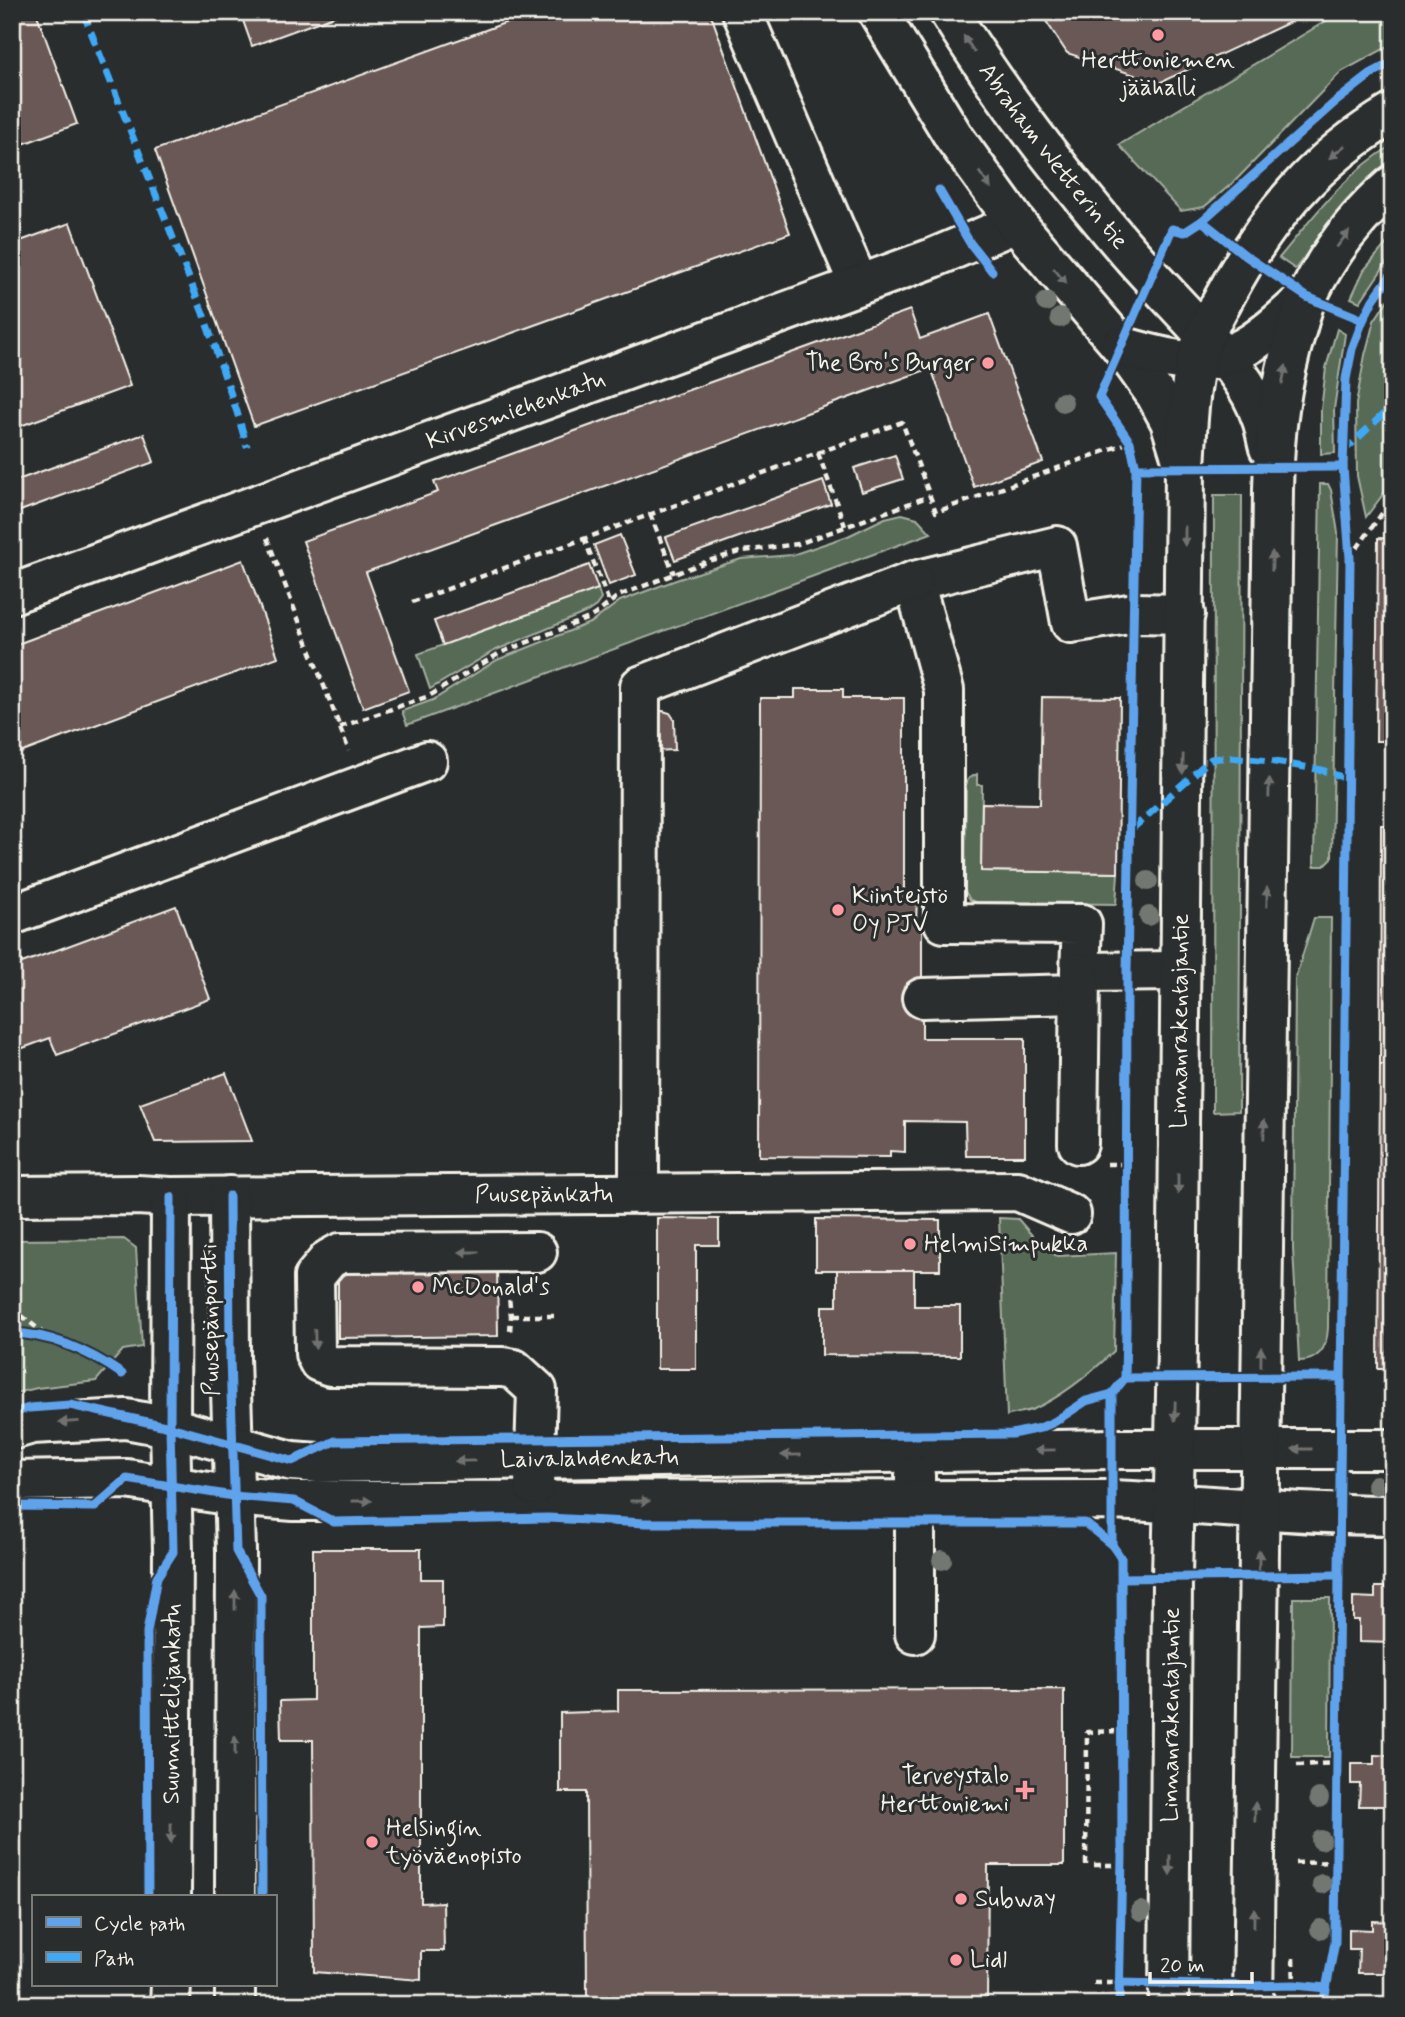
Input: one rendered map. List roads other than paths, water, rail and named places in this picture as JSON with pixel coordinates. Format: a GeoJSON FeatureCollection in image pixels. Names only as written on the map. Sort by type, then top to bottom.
{"type":"FeatureCollection","features":[{"type":"Feature","properties":{"kind":"street"},"geometry":{"type":"LineString","coordinates":[[742,12],[859,285]]}},
{"type":"Feature","properties":{"kind":"street"},"geometry":{"type":"LineString","coordinates":[[878,12],[954,137],[1016,223],[1121,346],[1156,395],[1170,421],[1185,468]]}},
{"type":"Feature","properties":{"kind":"street","name":"Abraham Wetterin tie"},"geometry":{"type":"LineString","coordinates":[[949,12],[971,48],[1033,134],[1209,350],[1245,383],[1261,416],[1273,467]]}},
{"type":"Feature","properties":{"kind":"street","name":"Linnanrakentajantie"},"geometry":{"type":"LineString","coordinates":[[1169,1994],[1185,468],[1188,412],[1246,256],[1282,206],[1312,173],[1343,146],[1393,113]]}},
{"type":"Feature","properties":{"kind":"street"},"geometry":{"type":"LineString","coordinates":[[1253,1995],[1273,467],[1278,405],[1289,355],[1307,297],[1338,244],[1377,198],[1393,184]]}},
{"type":"Feature","properties":{"kind":"street","name":"Kirvesmiehenkatu"},"geometry":{"type":"LineString","coordinates":[[12,594],[859,285],[1016,223]]}},
{"type":"Feature","properties":{"kind":"street"},"geometry":{"type":"LineString","coordinates":[[1121,346],[1141,352],[1209,350],[1256,340],[1307,297]]}},
{"type":"Feature","properties":{"kind":"street"},"geometry":{"type":"LineString","coordinates":[[639,1194],[640,686],[914,581],[1057,546],[1070,623],[1135,613],[1185,614]]}},
{"type":"Feature","properties":{"kind":"street"},"geometry":{"type":"LineString","coordinates":[[914,581],[944,690],[944,923],[1082,925],[1078,1144]]}},
{"type":"Feature","properties":{"kind":"street"},"geometry":{"type":"LineString","coordinates":[[12,915],[428,761]]}},
{"type":"Feature","properties":{"kind":"street"},"geometry":{"type":"LineString","coordinates":[[922,998],[1180,971]]}},
{"type":"Feature","properties":{"kind":"street","name":"Puusepänkatu"},"geometry":{"type":"LineString","coordinates":[[12,1196],[1018,1191],[1072,1214]]}},
{"type":"Feature","properties":{"kind":"street","name":"Puusepänportti"},"geometry":{"type":"LineString","coordinates":[[229,1196],[233,1444]]}},
{"type":"Feature","properties":{"kind":"street","name":"Puusepänportti"},"geometry":{"type":"LineString","coordinates":[[170,1427],[171,1197]]}},
{"type":"Feature","properties":{"kind":"street"},"geometry":{"type":"LineString","coordinates":[[533,1500],[537,1390],[514,1369],[503,1367],[330,1366],[319,1362],[315,1354],[314,1277],[329,1259],[340,1253],[537,1252]]}},
{"type":"Feature","properties":{"kind":"street","name":"Laivalahdenkatu"},"geometry":{"type":"LineString","coordinates":[[12,1430],[32,1424],[126,1419],[170,1427],[292,1461],[318,1464],[534,1460],[859,1447],[915,1452],[1393,1449]]}},
{"type":"Feature","properties":{"kind":"street","name":"Suunnittelijankatu"},"geometry":{"type":"LineString","coordinates":[[170,1427],[173,1552],[171,1895]]}},
{"type":"Feature","properties":{"kind":"street"},"geometry":{"type":"LineString","coordinates":[[233,1444],[236,1551],[235,1895]]}},
{"type":"Feature","properties":{"kind":"street"},"geometry":{"type":"LineString","coordinates":[[859,1447],[860,1501]]}},
{"type":"Feature","properties":{"kind":"street"},"geometry":{"type":"LineString","coordinates":[[915,1452],[915,1634]]}},
{"type":"Feature","properties":{"kind":"street","name":"Laivalahdenkatu"},"geometry":{"type":"LineString","coordinates":[[12,1481],[127,1479],[233,1496],[294,1502],[1112,1500],[1259,1511],[1393,1516]]}},
{"type":"Feature","properties":{"kind":"street"},"geometry":{"type":"LineString","coordinates":[[170,2005],[171,1986]]}},
{"type":"Feature","properties":{"kind":"street"},"geometry":{"type":"LineString","coordinates":[[235,1986],[235,2005]]}},
{"type":"Feature","properties":{"kind":"place","name":"Herttoniemen jäähalli"},"geometry":{"type":"Point","coordinates":[1158,35]}},
{"type":"Feature","properties":{"kind":"place","name":"The Bro's Burger"},"geometry":{"type":"Point","coordinates":[988,363]}},
{"type":"Feature","properties":{"kind":"place","name":"Kiinteistö Oy PJV"},"geometry":{"type":"Point","coordinates":[838,910]}},
{"type":"Feature","properties":{"kind":"place","name":"HelmiSimpukka"},"geometry":{"type":"Point","coordinates":[910,1244]}},
{"type":"Feature","properties":{"kind":"place","name":"McDonald's"},"geometry":{"type":"Point","coordinates":[418,1287]}},
{"type":"Feature","properties":{"kind":"place","name":"Terveystalo Herttoniemi"},"geometry":{"type":"Point","coordinates":[1025,1790]}},
{"type":"Feature","properties":{"kind":"place","name":"Helsingin työväenopisto"},"geometry":{"type":"Point","coordinates":[372,1842]}},
{"type":"Feature","properties":{"kind":"place","name":"Subway"},"geometry":{"type":"Point","coordinates":[961,1899]}},
{"type":"Feature","properties":{"kind":"place","name":"Lidl"},"geometry":{"type":"Point","coordinates":[956,1960]}}]}
